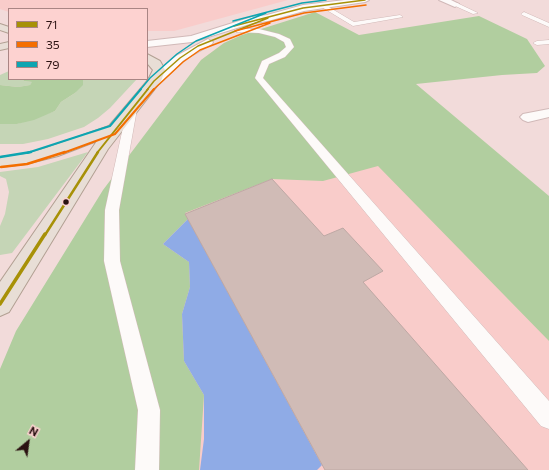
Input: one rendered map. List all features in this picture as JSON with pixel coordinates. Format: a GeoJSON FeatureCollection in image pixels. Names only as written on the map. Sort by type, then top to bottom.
{"type":"FeatureCollection","features":[{"type":"Feature","properties":{"kind":"highway"},"geometry":{"type":"LineString","coordinates":[[0,304],[113,130],[154,81],[159,70],[156,64],[148,57]]}},
{"type":"Feature","properties":{"kind":"highway"},"geometry":{"type":"LineString","coordinates":[[0,162],[26,159],[52,152],[113,130]]}},
{"type":"Feature","properties":{"kind":"street"},"geometry":{"type":"LineString","coordinates":[[154,81],[180,58],[198,46],[268,18],[303,8],[365,0]]}},
{"type":"Feature","properties":{"kind":"street"},"geometry":{"type":"LineString","coordinates":[[443,0],[455,4]]}},
{"type":"Feature","properties":{"kind":"street"},"geometry":{"type":"LineString","coordinates":[[148,44],[183,41],[252,20],[268,18]]}},
{"type":"Feature","properties":{"kind":"street"},"geometry":{"type":"LineString","coordinates":[[528,117],[549,113]]}},
{"type":"Feature","properties":{"kind":"lane"},"geometry":{"type":"LineString","coordinates":[[455,4],[475,13]]}},
{"type":"Feature","properties":{"kind":"lane"},"geometry":{"type":"LineString","coordinates":[[322,5],[353,24],[400,17]]}},
{"type":"Feature","properties":{"kind":"lane"},"geometry":{"type":"LineString","coordinates":[[524,14],[549,25]]}},
{"type":"Feature","properties":{"kind":"lane"},"geometry":{"type":"LineString","coordinates":[[238,31],[259,31],[276,35],[287,41],[290,47],[282,55],[265,63],[259,78],[549,418]]}},
{"type":"Feature","properties":{"kind":"lane"},"geometry":{"type":"LineString","coordinates":[[537,43],[549,42]]}},
{"type":"Feature","properties":{"kind":"lane"},"geometry":{"type":"LineString","coordinates":[[132,109],[112,210],[112,261],[149,410],[147,470]]}},
{"type":"Feature","properties":{"kind":"shaded area"},"geometry":{"type":"Polygon","coordinates":[[[0,0],[288,0],[174,31],[148,31],[148,8],[8,8],[8,12],[0,9],[0,0]]]}},
{"type":"Feature","properties":{"kind":"shaded area"},"geometry":{"type":"Polygon","coordinates":[[[242,35],[549,320],[549,470],[9,470],[201,60],[224,43],[242,35]]]}},
{"type":"Feature","properties":{"kind":"green space"},"geometry":{"type":"Polygon","coordinates":[[[315,12],[359,35],[479,16],[527,39],[545,66],[537,73],[416,84],[549,196],[549,341],[378,166],[323,181],[272,179],[185,213],[188,219],[163,244],[189,262],[190,287],[182,314],[184,361],[204,395],[199,470],[0,470],[0,369],[16,331],[103,190],[201,60],[224,43],[242,35],[315,12]]]}},
{"type":"Feature","properties":{"kind":"green space"},"geometry":{"type":"Polygon","coordinates":[[[8,71],[8,80],[33,82],[30,85],[18,87],[0,85],[0,75],[8,71]]]}},
{"type":"Feature","properties":{"kind":"green space"},"geometry":{"type":"Polygon","coordinates":[[[23,80],[83,80],[83,85],[75,93],[61,102],[55,111],[34,120],[17,124],[0,124],[0,85],[18,87],[30,85],[32,82],[23,80]]]}},
{"type":"Feature","properties":{"kind":"green space"},"geometry":{"type":"Polygon","coordinates":[[[83,80],[136,80],[110,108],[84,127],[48,139],[23,144],[0,144],[0,124],[17,124],[55,111],[61,102],[75,93],[83,80]]]}},
{"type":"Feature","properties":{"kind":"green space"},"geometry":{"type":"Polygon","coordinates":[[[88,152],[12,253],[0,255],[0,226],[5,214],[9,192],[6,179],[0,176],[0,172],[38,167],[88,152]]]}},
{"type":"Feature","properties":{"kind":"water"},"geometry":{"type":"Polygon","coordinates":[[[188,219],[322,465],[317,470],[200,470],[204,439],[204,395],[184,361],[182,314],[190,287],[189,262],[163,244],[188,219]]]}},
{"type":"Feature","properties":{"kind":"building"},"geometry":{"type":"Polygon","coordinates":[[[272,179],[324,236],[343,228],[383,271],[363,282],[528,470],[325,470],[185,214],[272,179]]]}},
{"type":"Feature","properties":{"kind":"transit line","name":"79"},"geometry":{"type":"LineString","coordinates":[[233,21],[302,3],[326,0]]}},
{"type":"Feature","properties":{"kind":"transit line","name":"71"},"geometry":{"type":"LineString","coordinates":[[234,26],[303,8],[365,0]]}},
{"type":"Feature","properties":{"kind":"transit line","name":"35"},"geometry":{"type":"LineString","coordinates":[[235,31],[304,13],[366,5]]}},
{"type":"Feature","properties":{"kind":"transit line","name":"79"},"geometry":{"type":"LineString","coordinates":[[0,157],[25,154],[50,147],[110,126],[150,78],[177,54],[196,41],[266,13]]}},
{"type":"Feature","properties":{"kind":"transit line","name":"71"},"geometry":{"type":"LineString","coordinates":[[0,304],[101,147],[154,81],[180,58],[198,46],[268,18]]}},
{"type":"Feature","properties":{"kind":"transit line","name":"35"},"geometry":{"type":"LineString","coordinates":[[1,167],[27,164],[53,157],[115,134],[158,84],[183,62],[200,50],[270,23]]}}]}
